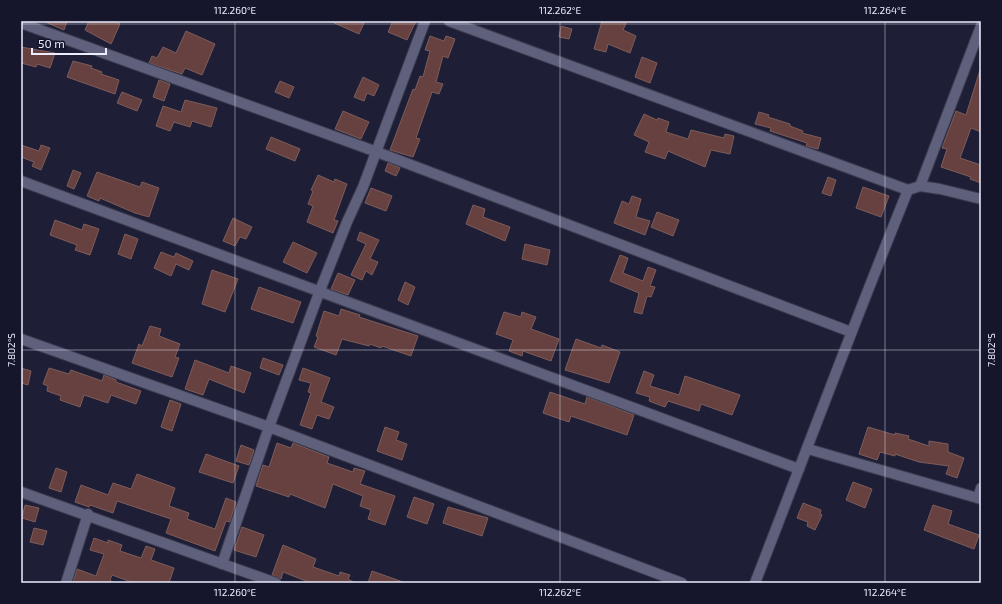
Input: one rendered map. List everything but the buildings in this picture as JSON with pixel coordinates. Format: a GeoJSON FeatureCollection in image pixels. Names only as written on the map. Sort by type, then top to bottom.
{"type":"FeatureCollection","features":[{"type":"Feature","properties":{"kind":"street"},"geometry":{"type":"LineString","coordinates":[[222,564],[269,427],[319,293],[377,152],[425,21]]}},
{"type":"Feature","properties":{"kind":"street"},"geometry":{"type":"LineString","coordinates":[[449,21],[908,190],[920,186],[940,189],[981,199]]}},
{"type":"Feature","properties":{"kind":"street"},"geometry":{"type":"LineString","coordinates":[[21,23],[377,152],[851,332]]}},
{"type":"Feature","properties":{"kind":"street"},"geometry":{"type":"LineString","coordinates":[[920,186],[981,26]]}},
{"type":"Feature","properties":{"kind":"street"},"geometry":{"type":"LineString","coordinates":[[21,181],[319,293],[799,469]]}},
{"type":"Feature","properties":{"kind":"street"},"geometry":{"type":"LineString","coordinates":[[755,583],[808,449],[851,332],[908,190]]}},
{"type":"Feature","properties":{"kind":"street"},"geometry":{"type":"LineString","coordinates":[[21,339],[269,427],[682,583]]}},
{"type":"Feature","properties":{"kind":"street"},"geometry":{"type":"LineString","coordinates":[[808,449],[980,495]]}},
{"type":"Feature","properties":{"kind":"street"},"geometry":{"type":"LineString","coordinates":[[21,492],[88,514],[276,583]]}},
{"type":"Feature","properties":{"kind":"street"},"geometry":{"type":"LineString","coordinates":[[66,583],[88,514]]}}]}
